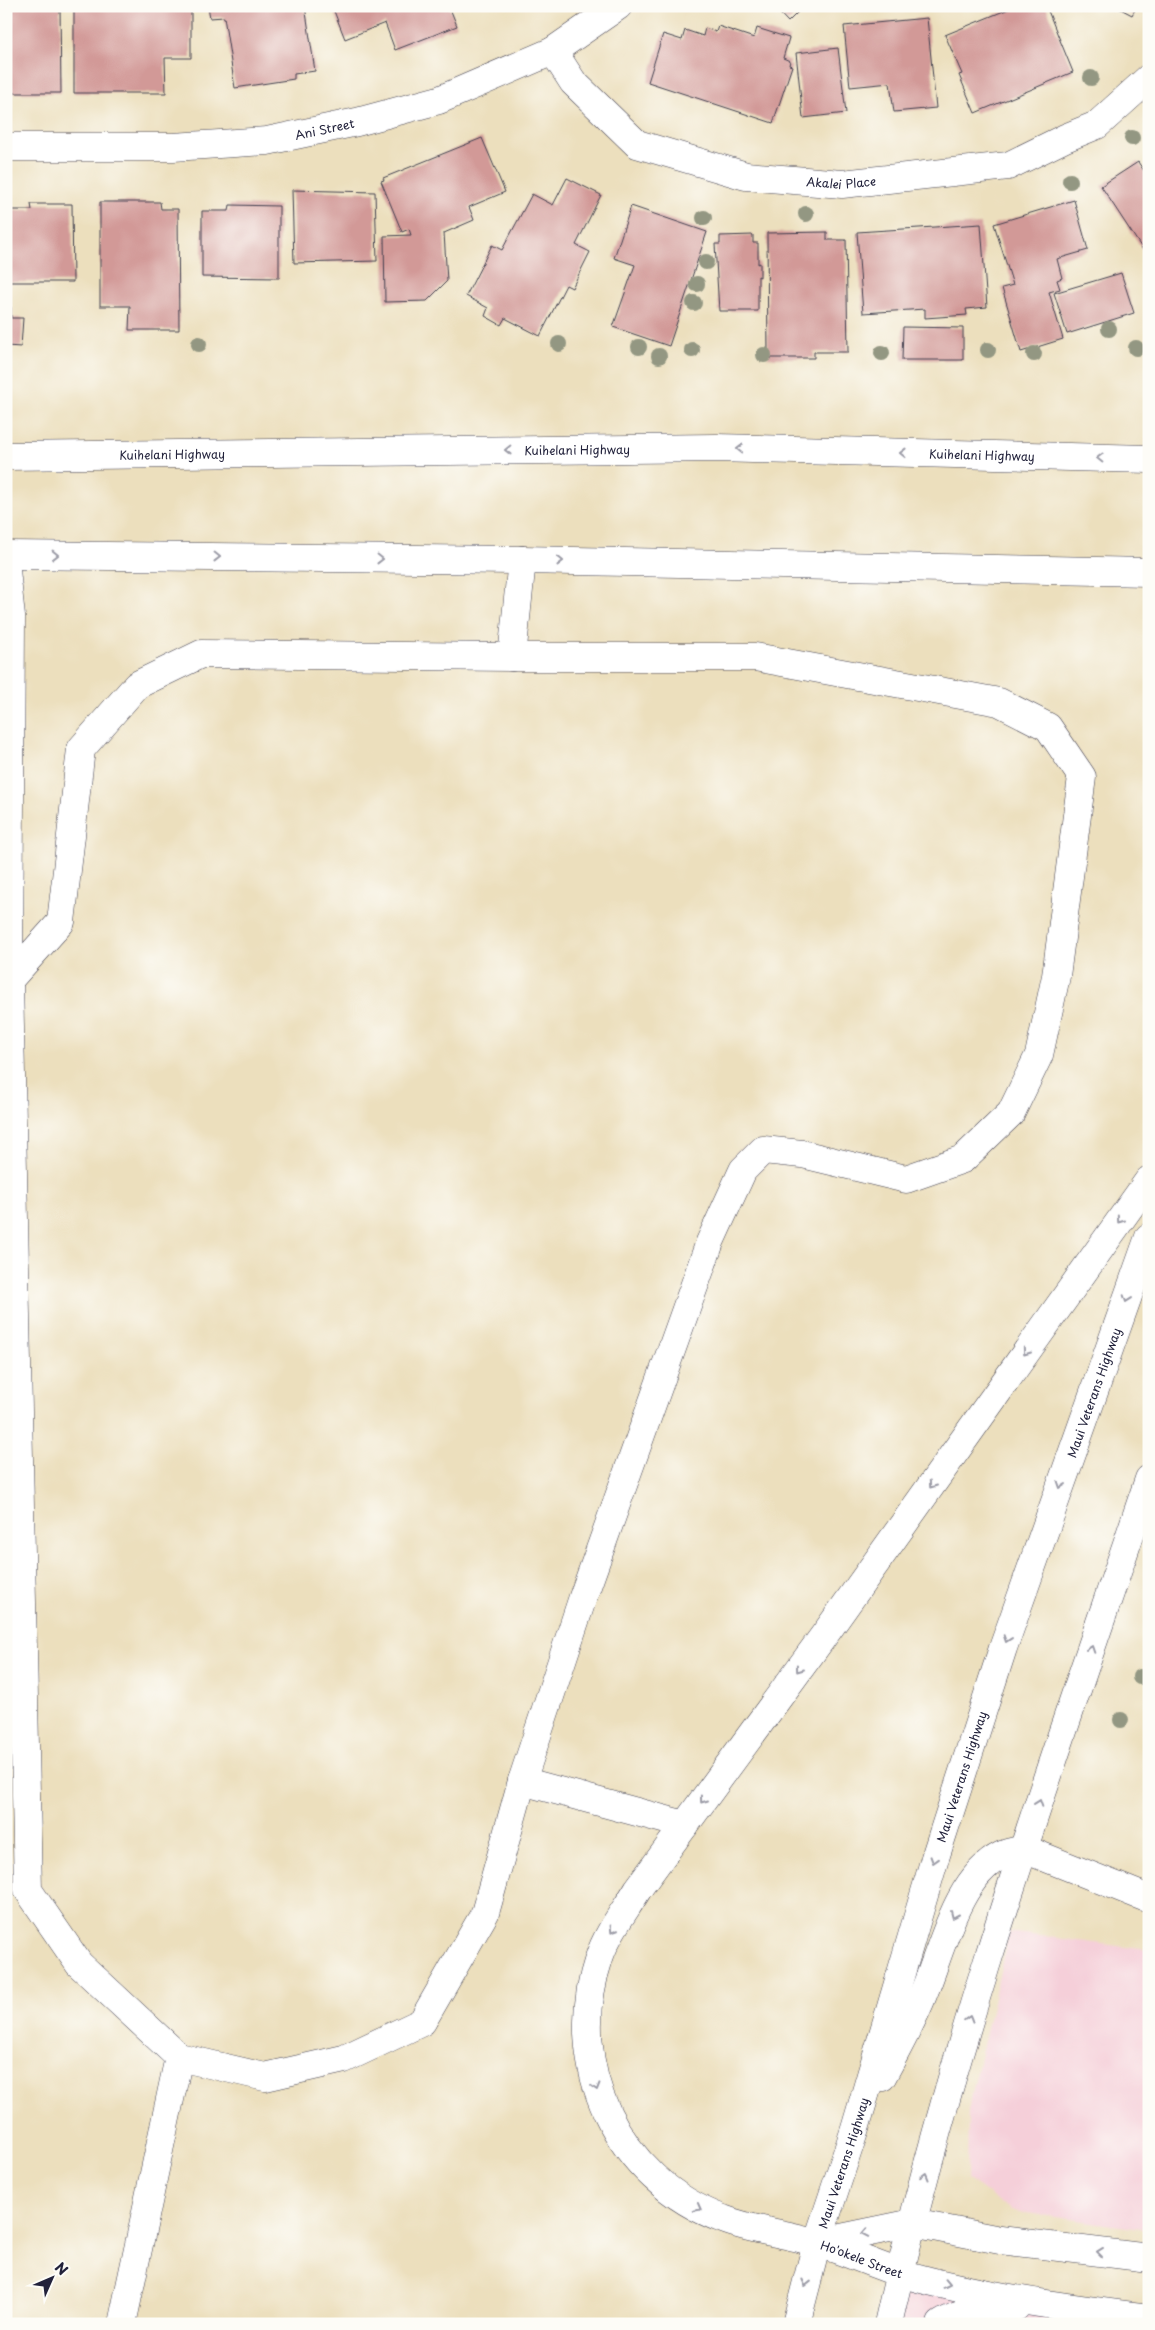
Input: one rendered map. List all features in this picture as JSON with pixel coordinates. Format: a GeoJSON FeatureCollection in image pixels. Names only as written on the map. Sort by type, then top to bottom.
{"type":"FeatureCollection","features":[{"type":"Feature","properties":{"kind":"main road","name":"Ani Street"},"geometry":{"type":"LineString","coordinates":[[6,147],[173,147],[267,141],[357,122],[439,100],[553,51],[618,6]]}},
{"type":"Feature","properties":{"kind":"main road","name":"Akalei Place"},"geometry":{"type":"LineString","coordinates":[[553,51],[573,82],[637,144],[746,176],[842,184],[1008,166],[1065,138],[1097,125],[1149,78]]}},
{"type":"Feature","properties":{"kind":"main road","name":"Kuihelani Highway"},"geometry":{"type":"LineString","coordinates":[[6,456],[716,448],[1149,459]]}},
{"type":"Feature","properties":{"kind":"main road"},"geometry":{"type":"LineString","coordinates":[[6,555],[522,560],[1149,572]]}},
{"type":"Feature","properties":{"kind":"main road"},"geometry":{"type":"LineString","coordinates":[[512,657],[522,560]]}},
{"type":"Feature","properties":{"kind":"main road"},"geometry":{"type":"LineString","coordinates":[[6,570],[11,617],[10,980],[28,1890],[79,1964],[179,2057],[265,2077],[344,2060],[422,2022],[485,1913],[522,1781],[586,1587],[710,1242],[743,1170],[763,1150],[802,1154],[906,1179],[963,1159],[1012,1113],[1039,1055],[1056,976],[1082,777],[1048,727],[999,702],[755,657],[201,654],[137,685],[81,750],[61,922],[10,980]]}},
{"type":"Feature","properties":{"kind":"main road"},"geometry":{"type":"LineString","coordinates":[[817,2242],[723,2220],[666,2189],[632,2156],[596,2090],[587,2040],[588,2008],[592,1981],[599,1956],[638,1889],[828,1630],[1149,1180]]}},
{"type":"Feature","properties":{"kind":"main road","name":"Maui Veterans Highway"},"geometry":{"type":"LineString","coordinates":[[796,2324],[817,2242],[855,2129],[935,1858],[1003,1648],[1149,1237]]}},
{"type":"Feature","properties":{"kind":"main road"},"geometry":{"type":"LineString","coordinates":[[888,2324],[913,2223],[986,1960],[1149,1479]]}},
{"type":"Feature","properties":{"kind":"main road"},"geometry":{"type":"LineString","coordinates":[[522,1781],[685,1825]]}},
{"type":"Feature","properties":{"kind":"main road"},"geometry":{"type":"LineString","coordinates":[[855,2129],[904,2036],[924,1993],[954,1913],[963,1896],[988,1864],[1002,1855],[1024,1849],[1149,1899]]}},
{"type":"Feature","properties":{"kind":"main road"},"geometry":{"type":"LineString","coordinates":[[122,2324],[179,2057]]}},
{"type":"Feature","properties":{"kind":"main road","name":"Ho'okele Street"},"geometry":{"type":"LineString","coordinates":[[817,2242],[913,2223],[1000,2240],[1149,2258]]}},
{"type":"Feature","properties":{"kind":"main road","name":"Ho'okele Street"},"geometry":{"type":"LineString","coordinates":[[817,2242],[900,2272],[946,2284],[1066,2307],[1149,2318]]}},
{"type":"Feature","properties":{"kind":"main road"},"geometry":{"type":"LineString","coordinates":[[941,2324],[965,2314],[990,2307],[1066,2307]]}},
{"type":"Feature","properties":{"kind":"shaded area"},"geometry":{"type":"Polygon","coordinates":[[[1009,1932],[1149,1950],[1149,2230],[1012,2211],[967,2179],[968,2111],[1009,1932]]]}},
{"type":"Feature","properties":{"kind":"shaded area"},"geometry":{"type":"Polygon","coordinates":[[[906,2271],[1149,2324],[893,2324],[906,2271]]]}},
{"type":"Feature","properties":{"kind":"building"},"geometry":{"type":"Polygon","coordinates":[[[6,6],[60,6],[61,93],[6,93],[6,6]]]}},
{"type":"Feature","properties":{"kind":"building"},"geometry":{"type":"Polygon","coordinates":[[[74,6],[191,6],[191,58],[165,58],[166,93],[74,93],[74,6]]]}},
{"type":"Feature","properties":{"kind":"building"},"geometry":{"type":"Polygon","coordinates":[[[208,6],[305,6],[315,71],[294,74],[294,79],[235,88],[224,17],[210,18],[208,6]]]}},
{"type":"Feature","properties":{"kind":"building"},"geometry":{"type":"Polygon","coordinates":[[[332,6],[449,6],[457,26],[395,50],[385,23],[345,39],[332,6]]]}},
{"type":"Feature","properties":{"kind":"building"},"geometry":{"type":"Polygon","coordinates":[[[773,6],[804,6],[788,22],[773,6]]]}},
{"type":"Feature","properties":{"kind":"building"},"geometry":{"type":"Polygon","coordinates":[[[1016,6],[1046,6],[1073,72],[975,113],[959,75],[962,74],[945,35],[1016,6]]]}},
{"type":"Feature","properties":{"kind":"building"},"geometry":{"type":"Polygon","coordinates":[[[1115,6],[1137,6],[1132,15],[1115,6]]]}},
{"type":"Feature","properties":{"kind":"building"},"geometry":{"type":"Polygon","coordinates":[[[927,18],[936,108],[894,112],[890,83],[850,87],[844,26],[927,18]]]}},
{"type":"Feature","properties":{"kind":"building"},"geometry":{"type":"Polygon","coordinates":[[[718,26],[754,38],[757,28],[789,38],[783,58],[790,61],[789,65],[792,66],[773,123],[648,82],[663,34],[682,40],[685,30],[703,36],[705,28],[716,32],[718,26]]]}},
{"type":"Feature","properties":{"kind":"building"},"geometry":{"type":"Polygon","coordinates":[[[838,48],[846,113],[803,118],[796,53],[838,48]]]}},
{"type":"Feature","properties":{"kind":"building"},"geometry":{"type":"Polygon","coordinates":[[[482,138],[505,192],[469,207],[474,220],[444,233],[447,281],[427,301],[385,302],[384,236],[411,235],[409,229],[402,232],[381,181],[384,180],[383,178],[482,138]]]}},
{"type":"Feature","properties":{"kind":"building"},"geometry":{"type":"Polygon","coordinates":[[[1138,162],[1149,178],[1149,259],[1101,186],[1138,162]]]}},
{"type":"Feature","properties":{"kind":"building"},"geometry":{"type":"Polygon","coordinates":[[[567,178],[601,195],[576,245],[590,252],[572,288],[566,285],[540,336],[505,318],[501,325],[485,316],[488,308],[466,296],[492,245],[502,250],[532,194],[553,205],[567,178]]]}},
{"type":"Feature","properties":{"kind":"building"},"geometry":{"type":"Polygon","coordinates":[[[292,190],[375,192],[377,261],[294,263],[292,190]]]}},
{"type":"Feature","properties":{"kind":"building"},"geometry":{"type":"Polygon","coordinates":[[[1074,200],[1088,250],[1057,259],[1062,278],[1057,280],[1060,289],[1049,292],[1063,339],[1021,352],[1002,288],[1013,285],[994,224],[1074,200]]]}},
{"type":"Feature","properties":{"kind":"building"},"geometry":{"type":"Polygon","coordinates":[[[100,202],[160,202],[161,209],[178,209],[179,330],[129,330],[130,306],[100,306],[100,202]]]}},
{"type":"Feature","properties":{"kind":"building"},"geometry":{"type":"Polygon","coordinates":[[[31,204],[72,204],[73,282],[9,282],[6,210],[32,210],[31,204]]]}},
{"type":"Feature","properties":{"kind":"building"},"geometry":{"type":"Polygon","coordinates":[[[230,205],[279,206],[279,278],[202,277],[202,211],[229,211],[230,205]]]}},
{"type":"Feature","properties":{"kind":"building"},"geometry":{"type":"Polygon","coordinates":[[[631,206],[707,232],[669,346],[613,327],[635,265],[614,258],[631,206]]]}},
{"type":"Feature","properties":{"kind":"building"},"geometry":{"type":"Polygon","coordinates":[[[981,224],[987,307],[966,309],[967,315],[925,318],[925,309],[863,313],[857,232],[981,224]]]}},
{"type":"Feature","properties":{"kind":"building"},"geometry":{"type":"Polygon","coordinates":[[[827,232],[827,240],[846,240],[848,352],[814,352],[814,358],[768,358],[767,233],[827,232]]]}},
{"type":"Feature","properties":{"kind":"building"},"geometry":{"type":"Polygon","coordinates":[[[753,235],[753,243],[758,243],[758,264],[760,263],[758,311],[719,311],[715,244],[720,244],[720,236],[753,235]]]}},
{"type":"Feature","properties":{"kind":"building"},"geometry":{"type":"Polygon","coordinates":[[[1121,273],[1134,313],[1067,334],[1054,293],[1121,273]]]}},
{"type":"Feature","properties":{"kind":"building"},"geometry":{"type":"Polygon","coordinates":[[[6,307],[11,307],[11,318],[23,318],[21,347],[6,346],[6,307]]]}},
{"type":"Feature","properties":{"kind":"building"},"geometry":{"type":"Polygon","coordinates":[[[903,327],[963,328],[963,360],[902,360],[903,327]]]}}]}
